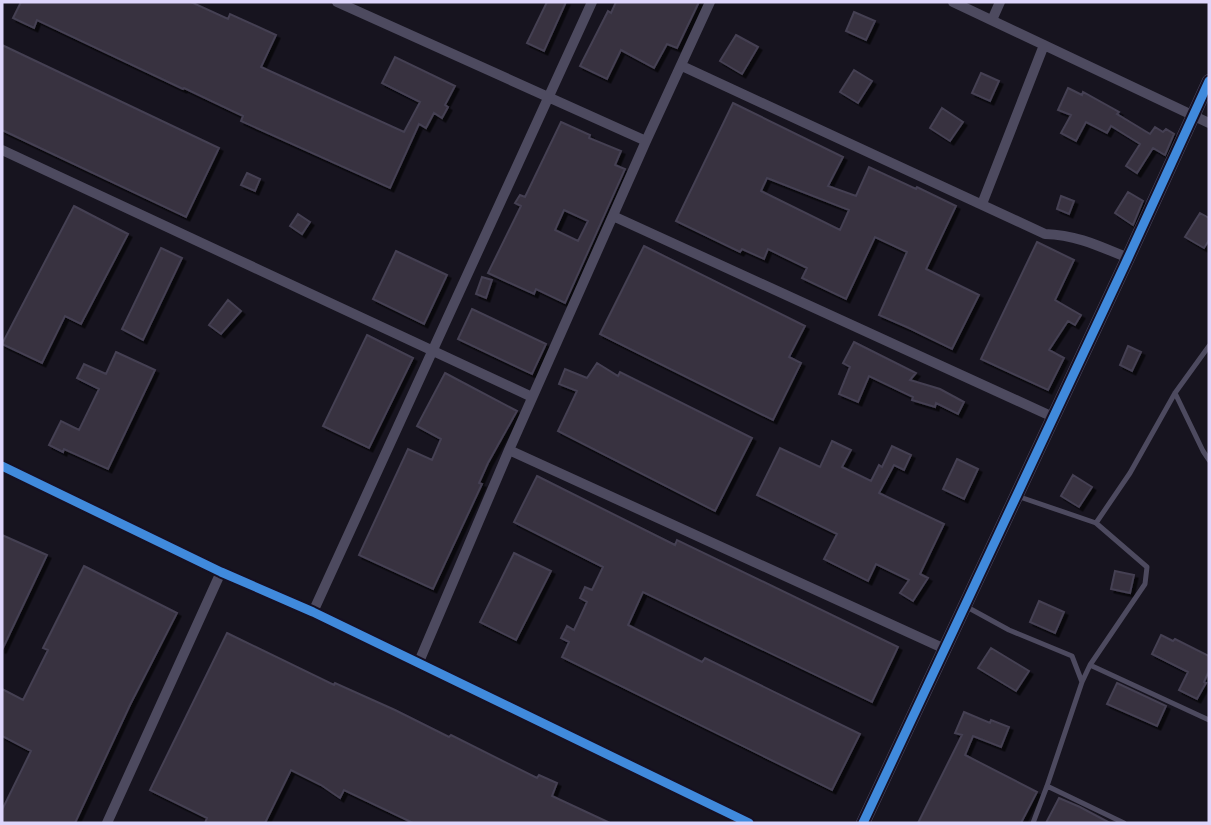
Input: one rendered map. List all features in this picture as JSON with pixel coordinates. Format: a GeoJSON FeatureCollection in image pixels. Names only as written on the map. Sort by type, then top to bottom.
{"type":"FeatureCollection","features":[{"type":"Feature","properties":{"kind":"street"},"geometry":{"type":"LineString","coordinates":[[337,2],[646,141]]}},
{"type":"Feature","properties":{"kind":"street"},"geometry":{"type":"LineString","coordinates":[[313,612],[593,2]]}},
{"type":"Feature","properties":{"kind":"street"},"geometry":{"type":"LineString","coordinates":[[418,664],[532,397],[710,2]]}},
{"type":"Feature","properties":{"kind":"street"},"geometry":{"type":"LineString","coordinates":[[953,2],[1209,122]]}},
{"type":"Feature","properties":{"kind":"street"},"geometry":{"type":"LineString","coordinates":[[992,20],[1000,2]]}},
{"type":"Feature","properties":{"kind":"street"},"geometry":{"type":"LineString","coordinates":[[982,204],[1044,45]]}},
{"type":"Feature","properties":{"kind":"street"},"geometry":{"type":"LineString","coordinates":[[682,66],[1045,234],[1065,234],[1128,258]]}},
{"type":"Feature","properties":{"kind":"street"},"geometry":{"type":"LineString","coordinates":[[863,823],[1209,80]]}},
{"type":"Feature","properties":{"kind":"street"},"geometry":{"type":"LineString","coordinates":[[2,149],[532,397]]}},
{"type":"Feature","properties":{"kind":"street"},"geometry":{"type":"LineString","coordinates":[[613,216],[1053,417]]}},
{"type":"Feature","properties":{"kind":"street"},"geometry":{"type":"LineString","coordinates":[[509,450],[945,649]]}},
{"type":"Feature","properties":{"kind":"street"},"geometry":{"type":"LineString","coordinates":[[2,466],[221,572],[313,612],[749,823]]}},
{"type":"Feature","properties":{"kind":"street"},"geometry":{"type":"LineString","coordinates":[[107,823],[221,572]]}},
{"type":"Feature","properties":{"kind":"lane"},"geometry":{"type":"LineString","coordinates":[[1096,523],[1130,473],[1175,393],[1209,346]]}},
{"type":"Feature","properties":{"kind":"lane"},"geometry":{"type":"LineString","coordinates":[[1175,393],[1209,460]]}},
{"type":"Feature","properties":{"kind":"lane"},"geometry":{"type":"LineString","coordinates":[[1016,496],[1096,523],[1147,567],[1145,584],[1090,664],[1033,823]]}},
{"type":"Feature","properties":{"kind":"lane"},"geometry":{"type":"LineString","coordinates":[[964,605],[1009,630],[1072,656],[1082,682]]}},
{"type":"Feature","properties":{"kind":"lane"},"geometry":{"type":"LineString","coordinates":[[1090,664],[1209,720]]}},
{"type":"Feature","properties":{"kind":"lane"},"geometry":{"type":"LineString","coordinates":[[1048,786],[1124,823]]}},
{"type":"Feature","properties":{"kind":"building"},"geometry":{"type":"Polygon","coordinates":[[[21,2],[191,2],[228,19],[230,14],[276,35],[261,67],[404,132],[420,102],[382,83],[395,57],[455,86],[445,105],[448,107],[442,118],[434,113],[426,128],[419,124],[390,188],[241,121],[243,116],[37,20],[34,28],[13,18],[21,2]]]}},
{"type":"Feature","properties":{"kind":"building"},"geometry":{"type":"Polygon","coordinates":[[[547,2],[566,2],[544,51],[527,43],[547,2]]]}},
{"type":"Feature","properties":{"kind":"building"},"geometry":{"type":"Polygon","coordinates":[[[616,2],[699,2],[677,48],[667,44],[654,68],[621,50],[607,79],[580,66],[608,11],[611,13],[616,2]]]}},
{"type":"Feature","properties":{"kind":"building"},"geometry":{"type":"Polygon","coordinates":[[[854,12],[875,21],[866,40],[846,31],[854,12]]]}},
{"type":"Feature","properties":{"kind":"building"},"geometry":{"type":"Polygon","coordinates":[[[736,35],[758,47],[742,74],[720,61],[736,35]]]}},
{"type":"Feature","properties":{"kind":"building"},"geometry":{"type":"Polygon","coordinates":[[[2,45],[219,148],[186,217],[2,130],[2,45]]]}},
{"type":"Feature","properties":{"kind":"building"},"geometry":{"type":"Polygon","coordinates":[[[854,70],[872,81],[858,103],[840,92],[854,70]]]}},
{"type":"Feature","properties":{"kind":"building"},"geometry":{"type":"Polygon","coordinates":[[[981,73],[999,81],[990,101],[972,93],[981,73]]]}},
{"type":"Feature","properties":{"kind":"building"},"geometry":{"type":"Polygon","coordinates":[[[1068,88],[1082,95],[1083,92],[1119,112],[1117,114],[1150,134],[1155,127],[1174,134],[1165,155],[1153,148],[1137,173],[1126,166],[1140,144],[1111,126],[1107,133],[1086,122],[1076,141],[1061,133],[1071,115],[1058,110],[1068,88]]]}},
{"type":"Feature","properties":{"kind":"building"},"geometry":{"type":"Polygon","coordinates":[[[733,103],[843,157],[828,186],[856,196],[869,167],[956,206],[926,269],[979,295],[952,349],[879,315],[907,252],[875,237],[846,299],[802,278],[807,268],[768,249],[764,259],[742,249],[740,252],[676,221],[733,103]],[[767,178],[761,191],[840,230],[849,210],[767,178]]]}},
{"type":"Feature","properties":{"kind":"building"},"geometry":{"type":"Polygon","coordinates":[[[942,108],[963,122],[950,141],[930,128],[942,108]]]}},
{"type":"Feature","properties":{"kind":"building"},"geometry":{"type":"Polygon","coordinates":[[[561,122],[590,135],[589,138],[621,151],[615,165],[625,169],[565,303],[536,289],[534,294],[488,273],[521,206],[515,203],[520,195],[525,197],[561,122]],[[564,210],[555,230],[578,241],[588,221],[564,210]]]}},
{"type":"Feature","properties":{"kind":"building"},"geometry":{"type":"Polygon","coordinates":[[[247,173],[260,179],[255,191],[241,185],[247,173]]]}},
{"type":"Feature","properties":{"kind":"building"},"geometry":{"type":"Polygon","coordinates":[[[1128,192],[1143,201],[1133,225],[1115,213],[1128,192]]]}},
{"type":"Feature","properties":{"kind":"building"},"geometry":{"type":"Polygon","coordinates":[[[1061,196],[1074,201],[1069,214],[1057,209],[1061,196]]]}},
{"type":"Feature","properties":{"kind":"building"},"geometry":{"type":"Polygon","coordinates":[[[74,206],[128,234],[81,324],[65,316],[42,363],[2,344],[74,206]]]}},
{"type":"Feature","properties":{"kind":"building"},"geometry":{"type":"Polygon","coordinates":[[[1200,213],[1209,218],[1209,240],[1204,248],[1185,237],[1200,213]]]}},
{"type":"Feature","properties":{"kind":"building"},"geometry":{"type":"Polygon","coordinates":[[[298,214],[310,222],[302,234],[290,226],[298,214]]]}},
{"type":"Feature","properties":{"kind":"building"},"geometry":{"type":"Polygon","coordinates":[[[1037,242],[1074,260],[1055,300],[1081,315],[1075,325],[1068,321],[1049,350],[1064,358],[1048,390],[981,359],[1037,242]]]}},
{"type":"Feature","properties":{"kind":"building"},"geometry":{"type":"Polygon","coordinates":[[[644,246],[805,326],[789,357],[801,363],[773,420],[600,334],[644,246]]]}},
{"type":"Feature","properties":{"kind":"building"},"geometry":{"type":"Polygon","coordinates":[[[161,248],[182,258],[143,340],[122,329],[161,248]]]}},
{"type":"Feature","properties":{"kind":"building"},"geometry":{"type":"Polygon","coordinates":[[[396,251],[447,275],[424,324],[373,299],[396,251]]]}},
{"type":"Feature","properties":{"kind":"building"},"geometry":{"type":"Polygon","coordinates":[[[482,277],[492,280],[486,298],[476,294],[482,277]]]}},
{"type":"Feature","properties":{"kind":"building"},"geometry":{"type":"Polygon","coordinates":[[[228,300],[241,311],[221,334],[209,325],[228,300]]]}},
{"type":"Feature","properties":{"kind":"building"},"geometry":{"type":"Polygon","coordinates":[[[472,309],[546,344],[532,374],[458,339],[472,309]]]}},
{"type":"Feature","properties":{"kind":"building"},"geometry":{"type":"Polygon","coordinates":[[[367,335],[413,358],[369,448],[323,426],[367,335]]]}},
{"type":"Feature","properties":{"kind":"building"},"geometry":{"type":"Polygon","coordinates":[[[854,342],[916,373],[910,380],[940,389],[964,402],[958,414],[936,403],[935,407],[912,400],[913,397],[869,376],[858,402],[839,394],[850,367],[843,363],[854,342]]]}},
{"type":"Feature","properties":{"kind":"building"},"geometry":{"type":"Polygon","coordinates":[[[1128,346],[1141,352],[1132,371],[1120,365],[1128,346]]]}},
{"type":"Feature","properties":{"kind":"building"},"geometry":{"type":"Polygon","coordinates":[[[116,352],[155,370],[108,469],[49,445],[61,421],[79,430],[99,389],[77,378],[84,364],[106,374],[116,352]]]}},
{"type":"Feature","properties":{"kind":"building"},"geometry":{"type":"Polygon","coordinates":[[[597,363],[618,376],[620,372],[752,438],[715,511],[558,431],[577,391],[559,384],[565,369],[587,378],[597,363]]]}},
{"type":"Feature","properties":{"kind":"building"},"geometry":{"type":"Polygon","coordinates":[[[445,373],[517,411],[488,463],[479,483],[482,484],[433,589],[359,555],[408,449],[432,460],[441,439],[417,426],[445,373]]]}},
{"type":"Feature","properties":{"kind":"building"},"geometry":{"type":"Polygon","coordinates":[[[832,441],[851,450],[842,467],[871,481],[879,465],[882,467],[892,446],[911,455],[904,470],[894,465],[879,493],[944,524],[920,574],[928,578],[913,601],[900,593],[909,580],[876,564],[868,581],[824,559],[837,534],[757,495],[780,448],[820,467],[832,441]]]}},
{"type":"Feature","properties":{"kind":"building"},"geometry":{"type":"Polygon","coordinates":[[[957,459],[978,469],[964,499],[943,489],[957,459]]]}},
{"type":"Feature","properties":{"kind":"building"},"geometry":{"type":"Polygon","coordinates":[[[1073,475],[1092,487],[1079,507],[1061,496],[1073,475]]]}},
{"type":"Feature","properties":{"kind":"building"},"geometry":{"type":"Polygon","coordinates":[[[537,476],[675,545],[677,540],[898,647],[872,702],[643,592],[628,625],[702,662],[705,658],[860,734],[832,790],[562,657],[569,642],[561,638],[567,626],[574,630],[587,602],[580,598],[585,587],[592,590],[603,567],[514,522],[537,476]]]}},
{"type":"Feature","properties":{"kind":"building"},"geometry":{"type":"Polygon","coordinates":[[[2,535],[47,555],[2,650],[2,535]]]}},
{"type":"Feature","properties":{"kind":"building"},"geometry":{"type":"Polygon","coordinates":[[[514,553],[551,571],[516,640],[480,622],[514,553]]]}},
{"type":"Feature","properties":{"kind":"building"},"geometry":{"type":"Polygon","coordinates":[[[84,566],[177,613],[75,823],[2,823],[2,810],[31,751],[2,736],[2,689],[23,700],[48,650],[43,648],[84,566]]]}},
{"type":"Feature","properties":{"kind":"building"},"geometry":{"type":"Polygon","coordinates":[[[1115,571],[1134,575],[1130,593],[1111,589],[1115,571]]]}},
{"type":"Feature","properties":{"kind":"building"},"geometry":{"type":"Polygon","coordinates":[[[1039,601],[1064,612],[1055,633],[1030,622],[1039,601]]]}},
{"type":"Feature","properties":{"kind":"building"},"geometry":{"type":"Polygon","coordinates":[[[227,633],[334,685],[335,683],[395,710],[449,737],[451,735],[537,778],[539,775],[557,783],[552,796],[610,823],[413,823],[344,790],[340,798],[291,770],[265,823],[205,823],[207,818],[150,790],[227,633]]]}},
{"type":"Feature","properties":{"kind":"building"},"geometry":{"type":"Polygon","coordinates":[[[1161,635],[1209,656],[1206,683],[1197,699],[1179,690],[1188,672],[1152,654],[1161,635]]]}},
{"type":"Feature","properties":{"kind":"building"},"geometry":{"type":"Polygon","coordinates":[[[991,648],[1029,671],[1016,691],[978,668],[991,648]]]}},
{"type":"Feature","properties":{"kind":"building"},"geometry":{"type":"Polygon","coordinates":[[[1117,683],[1166,706],[1157,726],[1107,704],[1117,683]]]}},
{"type":"Feature","properties":{"kind":"building"},"geometry":{"type":"Polygon","coordinates":[[[964,712],[990,723],[991,720],[1009,727],[1001,747],[973,736],[965,755],[1037,792],[1021,823],[918,823],[962,735],[955,733],[964,712]]]}},
{"type":"Feature","properties":{"kind":"building"},"geometry":{"type":"Polygon","coordinates":[[[1059,798],[1080,807],[1110,823],[1046,823],[1059,798]]]}},
{"type":"Feature","properties":{"kind":"cycle path"},"geometry":{"type":"LineString","coordinates":[[863,823],[1209,81]]}},
{"type":"Feature","properties":{"kind":"cycle path"},"geometry":{"type":"LineString","coordinates":[[2,466],[221,572],[313,612],[749,823]]}}]}
